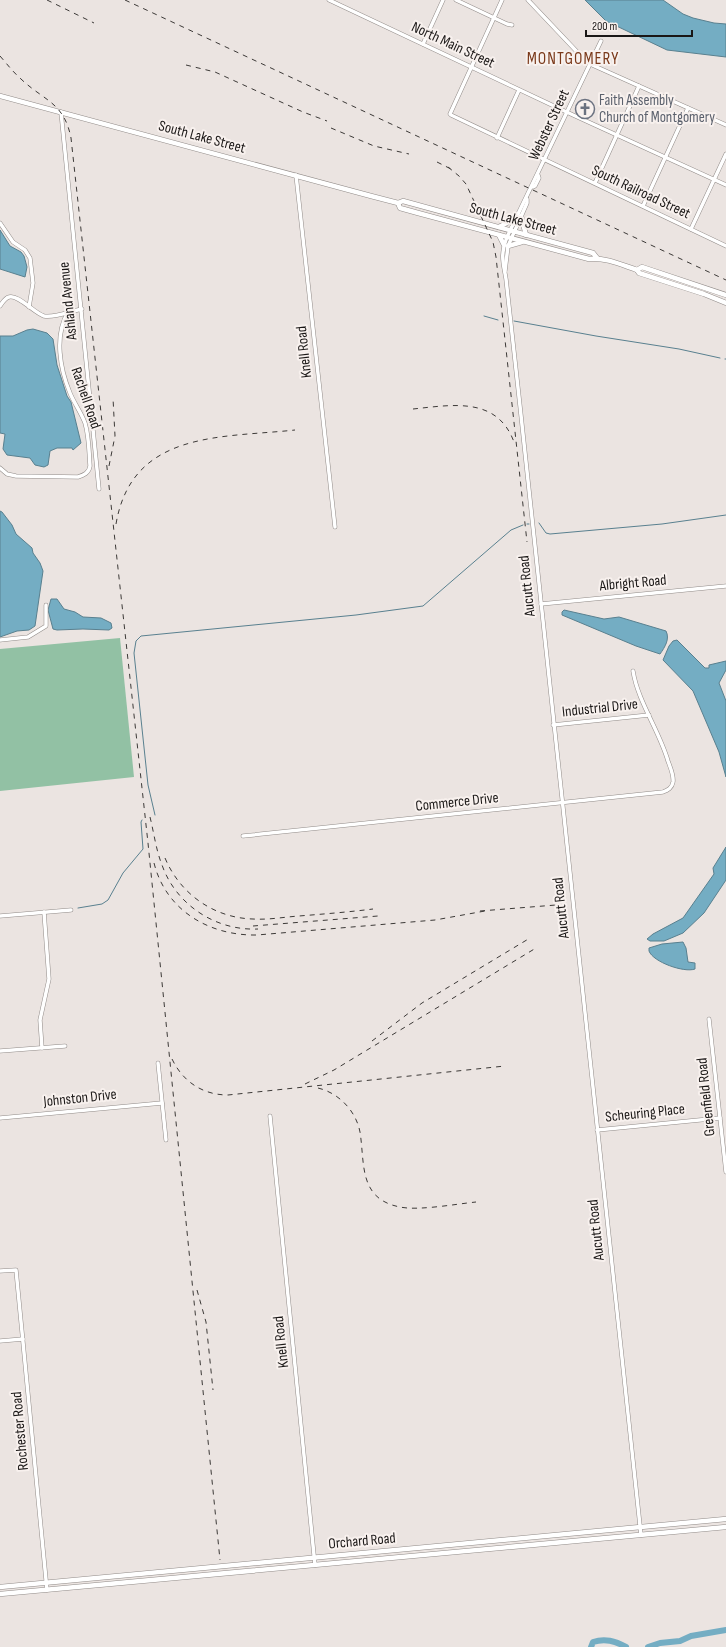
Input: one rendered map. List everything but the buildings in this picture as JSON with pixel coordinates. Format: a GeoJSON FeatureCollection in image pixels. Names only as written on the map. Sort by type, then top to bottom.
{"type":"FeatureCollection","features":[{"type":"Feature","properties":{"kind":"main road","name":"South Lake Street"},"geometry":{"type":"LineString","coordinates":[[0,96],[398,203],[403,201],[593,253],[597,258]]}},
{"type":"Feature","properties":{"kind":"main road","name":"South Lake Street"},"geometry":{"type":"LineString","coordinates":[[398,203],[400,208],[524,242],[589,259],[597,258],[637,270],[639,273],[704,294],[726,303]]}},
{"type":"Feature","properties":{"kind":"main road"},"geometry":{"type":"LineString","coordinates":[[521,216],[526,235]]}},
{"type":"Feature","properties":{"kind":"main road"},"geometry":{"type":"LineString","coordinates":[[498,227],[516,218]]}},
{"type":"Feature","properties":{"kind":"main road"},"geometry":{"type":"LineString","coordinates":[[498,235],[506,246],[524,242]]}},
{"type":"Feature","properties":{"kind":"main road","name":"South Lake Street"},"geometry":{"type":"LineString","coordinates":[[637,270],[642,267],[726,295]]}},
{"type":"Feature","properties":{"kind":"main road","name":"Orchard Road"},"geometry":{"type":"LineString","coordinates":[[0,1587],[726,1519]]}},
{"type":"Feature","properties":{"kind":"main road","name":"Orchard Road"},"geometry":{"type":"LineString","coordinates":[[0,1594],[726,1527]]}},
{"type":"Feature","properties":{"kind":"street","name":"North Main Street"},"geometry":{"type":"LineString","coordinates":[[328,0],[726,185]]}},
{"type":"Feature","properties":{"kind":"street"},"geometry":{"type":"LineString","coordinates":[[423,44],[443,0]]}},
{"type":"Feature","properties":{"kind":"street"},"geometry":{"type":"LineString","coordinates":[[456,0],[512,25]]}},
{"type":"Feature","properties":{"kind":"street"},"geometry":{"type":"LineString","coordinates":[[471,66],[502,0]]}},
{"type":"Feature","properties":{"kind":"street"},"geometry":{"type":"LineString","coordinates":[[528,0],[590,64],[726,125]]}},
{"type":"Feature","properties":{"kind":"street","name":"Webster Street"},"geometry":{"type":"LineString","coordinates":[[513,231],[516,218],[524,201],[527,199],[539,178],[538,175],[601,41]]}},
{"type":"Feature","properties":{"kind":"street","name":"South Railroad Street"},"geometry":{"type":"LineString","coordinates":[[471,66],[450,114],[452,117],[726,246]]}},
{"type":"Feature","properties":{"kind":"street"},"geometry":{"type":"LineString","coordinates":[[595,183],[639,86]]}},
{"type":"Feature","properties":{"kind":"street"},"geometry":{"type":"LineString","coordinates":[[497,138],[519,90]]}},
{"type":"Feature","properties":{"kind":"street"},"geometry":{"type":"LineString","coordinates":[[643,206],[688,108]]}},
{"type":"Feature","properties":{"kind":"street","name":"Ashland Avenue"},"geometry":{"type":"LineString","coordinates":[[61,112],[99,489]]}},
{"type":"Feature","properties":{"kind":"street"},"geometry":{"type":"LineString","coordinates":[[691,229],[726,154]]}},
{"type":"Feature","properties":{"kind":"street","name":"Knell Road"},"geometry":{"type":"LineString","coordinates":[[296,175],[335,527]]}},
{"type":"Feature","properties":{"kind":"street","name":"Webster Street"},"geometry":{"type":"LineString","coordinates":[[506,279],[506,246],[528,203],[527,199]]}},
{"type":"Feature","properties":{"kind":"street"},"geometry":{"type":"LineString","coordinates":[[0,223],[13,242],[25,250],[30,258],[32,264],[33,283],[29,307]]}},
{"type":"Feature","properties":{"kind":"street","name":"Aucutt Road"},"geometry":{"type":"LineString","coordinates":[[506,279],[641,1534]]}},
{"type":"Feature","properties":{"kind":"street"},"geometry":{"type":"LineString","coordinates":[[0,306],[6,298],[12,297],[17,298],[36,312],[46,316],[82,309]]}},
{"type":"Feature","properties":{"kind":"street","name":"Rachell Road"},"geometry":{"type":"LineString","coordinates":[[0,468],[7,474],[16,476],[78,477],[89,471],[90,466],[86,426],[69,391],[61,359],[60,332],[63,320],[68,312]]}},
{"type":"Feature","properties":{"kind":"street","name":"Albright Road"},"geometry":{"type":"LineString","coordinates":[[541,604],[726,586]]}},
{"type":"Feature","properties":{"kind":"street"},"geometry":{"type":"LineString","coordinates":[[0,640],[28,637],[46,626],[46,605]]}},
{"type":"Feature","properties":{"kind":"street"},"geometry":{"type":"LineString","coordinates":[[633,671],[635,685],[649,715]]}},
{"type":"Feature","properties":{"kind":"street","name":"Industrial Drive"},"geometry":{"type":"LineString","coordinates":[[553,725],[649,715]]}},
{"type":"Feature","properties":{"kind":"street","name":"Commerce Drive"},"geometry":{"type":"LineString","coordinates":[[243,836],[663,792],[669,790],[673,783],[672,771],[663,743],[649,715]]}},
{"type":"Feature","properties":{"kind":"street"},"geometry":{"type":"LineString","coordinates":[[0,916],[71,910]]}},
{"type":"Feature","properties":{"kind":"street"},"geometry":{"type":"LineString","coordinates":[[42,1048],[40,1020],[49,979],[44,912]]}},
{"type":"Feature","properties":{"kind":"street","name":"Greenfield Road"},"geometry":{"type":"LineString","coordinates":[[710,1019],[726,1172]]}},
{"type":"Feature","properties":{"kind":"street"},"geometry":{"type":"LineString","coordinates":[[0,1051],[65,1046]]}},
{"type":"Feature","properties":{"kind":"street"},"geometry":{"type":"LineString","coordinates":[[158,1063],[166,1140]]}},
{"type":"Feature","properties":{"kind":"street","name":"Johnston Drive"},"geometry":{"type":"LineString","coordinates":[[0,1118],[162,1102]]}},
{"type":"Feature","properties":{"kind":"street","name":"Knell Road"},"geometry":{"type":"LineString","coordinates":[[270,1116],[315,1565]]}},
{"type":"Feature","properties":{"kind":"street","name":"Scheuring Place"},"geometry":{"type":"LineString","coordinates":[[597,1130],[720,1118]]}},
{"type":"Feature","properties":{"kind":"street","name":"Rochester Road"},"geometry":{"type":"LineString","coordinates":[[0,1271],[16,1270],[47,1590]]}},
{"type":"Feature","properties":{"kind":"street"},"geometry":{"type":"LineString","coordinates":[[0,1341],[23,1339]]}},
{"type":"Feature","properties":{"kind":"green space"},"geometry":{"type":"Polygon","coordinates":[[[120,638],[134,777],[0,791],[0,649],[120,638]]]}},
{"type":"Feature","properties":{"kind":"water"},"geometry":{"type":"Polygon","coordinates":[[[585,0],[663,0],[683,14],[693,18],[726,24],[726,57],[667,50],[606,21],[585,0]]]}},
{"type":"Feature","properties":{"kind":"water"},"geometry":{"type":"Polygon","coordinates":[[[0,230],[10,246],[21,252],[24,256],[27,267],[25,277],[0,269],[0,230]]]}},
{"type":"Feature","properties":{"kind":"water"},"geometry":{"type":"Polygon","coordinates":[[[33,329],[47,333],[53,339],[57,365],[67,396],[71,402],[81,443],[73,450],[72,448],[57,448],[50,451],[48,465],[44,467],[35,465],[30,458],[7,455],[3,449],[5,434],[0,433],[0,336],[13,336],[33,329]]]}},
{"type":"Feature","properties":{"kind":"water"},"geometry":{"type":"Polygon","coordinates":[[[0,511],[12,525],[16,534],[32,548],[33,553],[40,563],[43,571],[35,626],[29,630],[17,631],[0,637],[0,511]]]}},
{"type":"Feature","properties":{"kind":"water"},"geometry":{"type":"Polygon","coordinates":[[[51,599],[57,599],[64,609],[75,612],[83,617],[101,618],[111,623],[112,628],[109,630],[53,629],[48,610],[51,599]]]}},
{"type":"Feature","properties":{"kind":"water"},"geometry":{"type":"Polygon","coordinates":[[[564,610],[604,619],[619,617],[666,631],[667,637],[664,649],[660,654],[636,646],[562,615],[564,610]]]}},
{"type":"Feature","properties":{"kind":"water"},"geometry":{"type":"Polygon","coordinates":[[[677,640],[705,668],[709,668],[709,665],[726,661],[726,670],[719,683],[726,701],[726,777],[719,752],[693,691],[663,660],[669,646],[673,641],[677,640]]]}},
{"type":"Feature","properties":{"kind":"water"},"geometry":{"type":"Polygon","coordinates":[[[726,847],[726,880],[704,913],[683,933],[664,941],[650,941],[647,939],[653,934],[683,918],[714,874],[713,868],[726,847]]]}},
{"type":"Feature","properties":{"kind":"water"},"geometry":{"type":"Polygon","coordinates":[[[683,942],[686,948],[688,962],[695,963],[695,969],[690,970],[669,966],[656,959],[649,951],[649,948],[662,944],[683,942]]]}},
{"type":"Feature","properties":{"kind":"waterway"},"geometry":{"type":"LineString","coordinates":[[484,316],[498,320]]}},
{"type":"Feature","properties":{"kind":"waterway"},"geometry":{"type":"LineString","coordinates":[[514,321],[679,349],[720,358]]}},
{"type":"Feature","properties":{"kind":"waterway"},"geometry":{"type":"LineString","coordinates":[[539,523],[546,533],[550,534],[662,524],[726,515]]}},
{"type":"Feature","properties":{"kind":"waterway"},"geometry":{"type":"LineString","coordinates":[[155,815],[148,785],[134,653],[136,641],[141,636],[356,615],[423,606],[511,530],[523,525]]}},
{"type":"Feature","properties":{"kind":"waterway"},"geometry":{"type":"LineString","coordinates":[[78,908],[102,904],[108,900],[123,873],[143,849],[142,820]]}},
{"type":"Feature","properties":{"kind":"waterway"},"geometry":{"type":"LineString","coordinates":[[648,1647],[660,1643],[680,1641],[691,1636],[726,1630]]}},
{"type":"Feature","properties":{"kind":"waterway"},"geometry":{"type":"LineString","coordinates":[[591,1647],[593,1642],[606,1640],[626,1647]]}},
{"type":"Feature","properties":{"kind":"railway"},"geometry":{"type":"LineString","coordinates":[[47,0],[94,23]]}},
{"type":"Feature","properties":{"kind":"railway"},"geometry":{"type":"LineString","coordinates":[[125,0],[726,280]]}},
{"type":"Feature","properties":{"kind":"railway"},"geometry":{"type":"LineString","coordinates":[[0,56],[21,79],[58,109],[68,126],[71,138],[148,843],[220,1560]]}},
{"type":"Feature","properties":{"kind":"railway"},"geometry":{"type":"LineString","coordinates":[[186,65],[215,72],[303,112],[327,121]]}},
{"type":"Feature","properties":{"kind":"railway"},"geometry":{"type":"LineString","coordinates":[[331,128],[374,146],[409,154]]}},
{"type":"Feature","properties":{"kind":"railway"},"geometry":{"type":"LineString","coordinates":[[437,162],[453,170]]}},
{"type":"Feature","properties":{"kind":"railway"},"geometry":{"type":"LineString","coordinates":[[448,167],[466,184],[493,242],[496,257],[527,542]]}},
{"type":"Feature","properties":{"kind":"railway"},"geometry":{"type":"LineString","coordinates":[[109,466],[115,436],[113,398]]}},
{"type":"Feature","properties":{"kind":"railway"},"geometry":{"type":"LineString","coordinates":[[413,409],[458,406],[485,410],[497,417],[506,427],[514,442]]}},
{"type":"Feature","properties":{"kind":"railway"},"geometry":{"type":"LineString","coordinates":[[116,524],[125,493],[140,471],[160,455],[184,445],[211,438],[295,430]]}},
{"type":"Feature","properties":{"kind":"railway"},"geometry":{"type":"LineString","coordinates":[[150,817],[160,859],[168,879],[187,903],[200,913],[213,920],[227,925],[258,929]]}},
{"type":"Feature","properties":{"kind":"railway"},"geometry":{"type":"LineString","coordinates":[[165,858],[171,871],[180,883],[200,902],[212,909],[239,918],[271,919],[373,909]]}},
{"type":"Feature","properties":{"kind":"railway"},"geometry":{"type":"LineString","coordinates":[[154,863],[160,880],[169,895],[179,907],[192,917],[207,925],[223,931],[240,934],[257,935],[435,920],[485,911]]}},
{"type":"Feature","properties":{"kind":"railway"},"geometry":{"type":"LineString","coordinates":[[480,911],[556,905]]}},
{"type":"Feature","properties":{"kind":"railway"},"geometry":{"type":"LineString","coordinates":[[253,926],[378,916]]}},
{"type":"Feature","properties":{"kind":"railway"},"geometry":{"type":"LineString","coordinates":[[372,1041],[422,1003],[530,938]]}},
{"type":"Feature","properties":{"kind":"railway"},"geometry":{"type":"LineString","coordinates":[[305,1084],[334,1070],[536,948]]}},
{"type":"Feature","properties":{"kind":"railway"},"geometry":{"type":"LineString","coordinates":[[172,1059],[182,1074],[195,1086],[210,1093],[228,1095],[505,1066]]}},
{"type":"Feature","properties":{"kind":"railway"},"geometry":{"type":"LineString","coordinates":[[318,1088],[333,1094],[345,1104],[355,1117],[360,1132],[366,1178],[370,1188],[386,1203],[408,1208],[427,1208],[476,1202]]}},
{"type":"Feature","properties":{"kind":"railway"},"geometry":{"type":"LineString","coordinates":[[197,1290],[206,1322],[213,1390]]}},
{"type":"Feature","properties":{"kind":"place","name":"Faith Assembly Church of Montgomery"},"geometry":{"type":"Point","coordinates":[585,109]}},
{"type":"Feature","properties":{"kind":"district","name":"MONTGOMERY"},"geometry":{"type":"Point","coordinates":[573,59]}}]}
